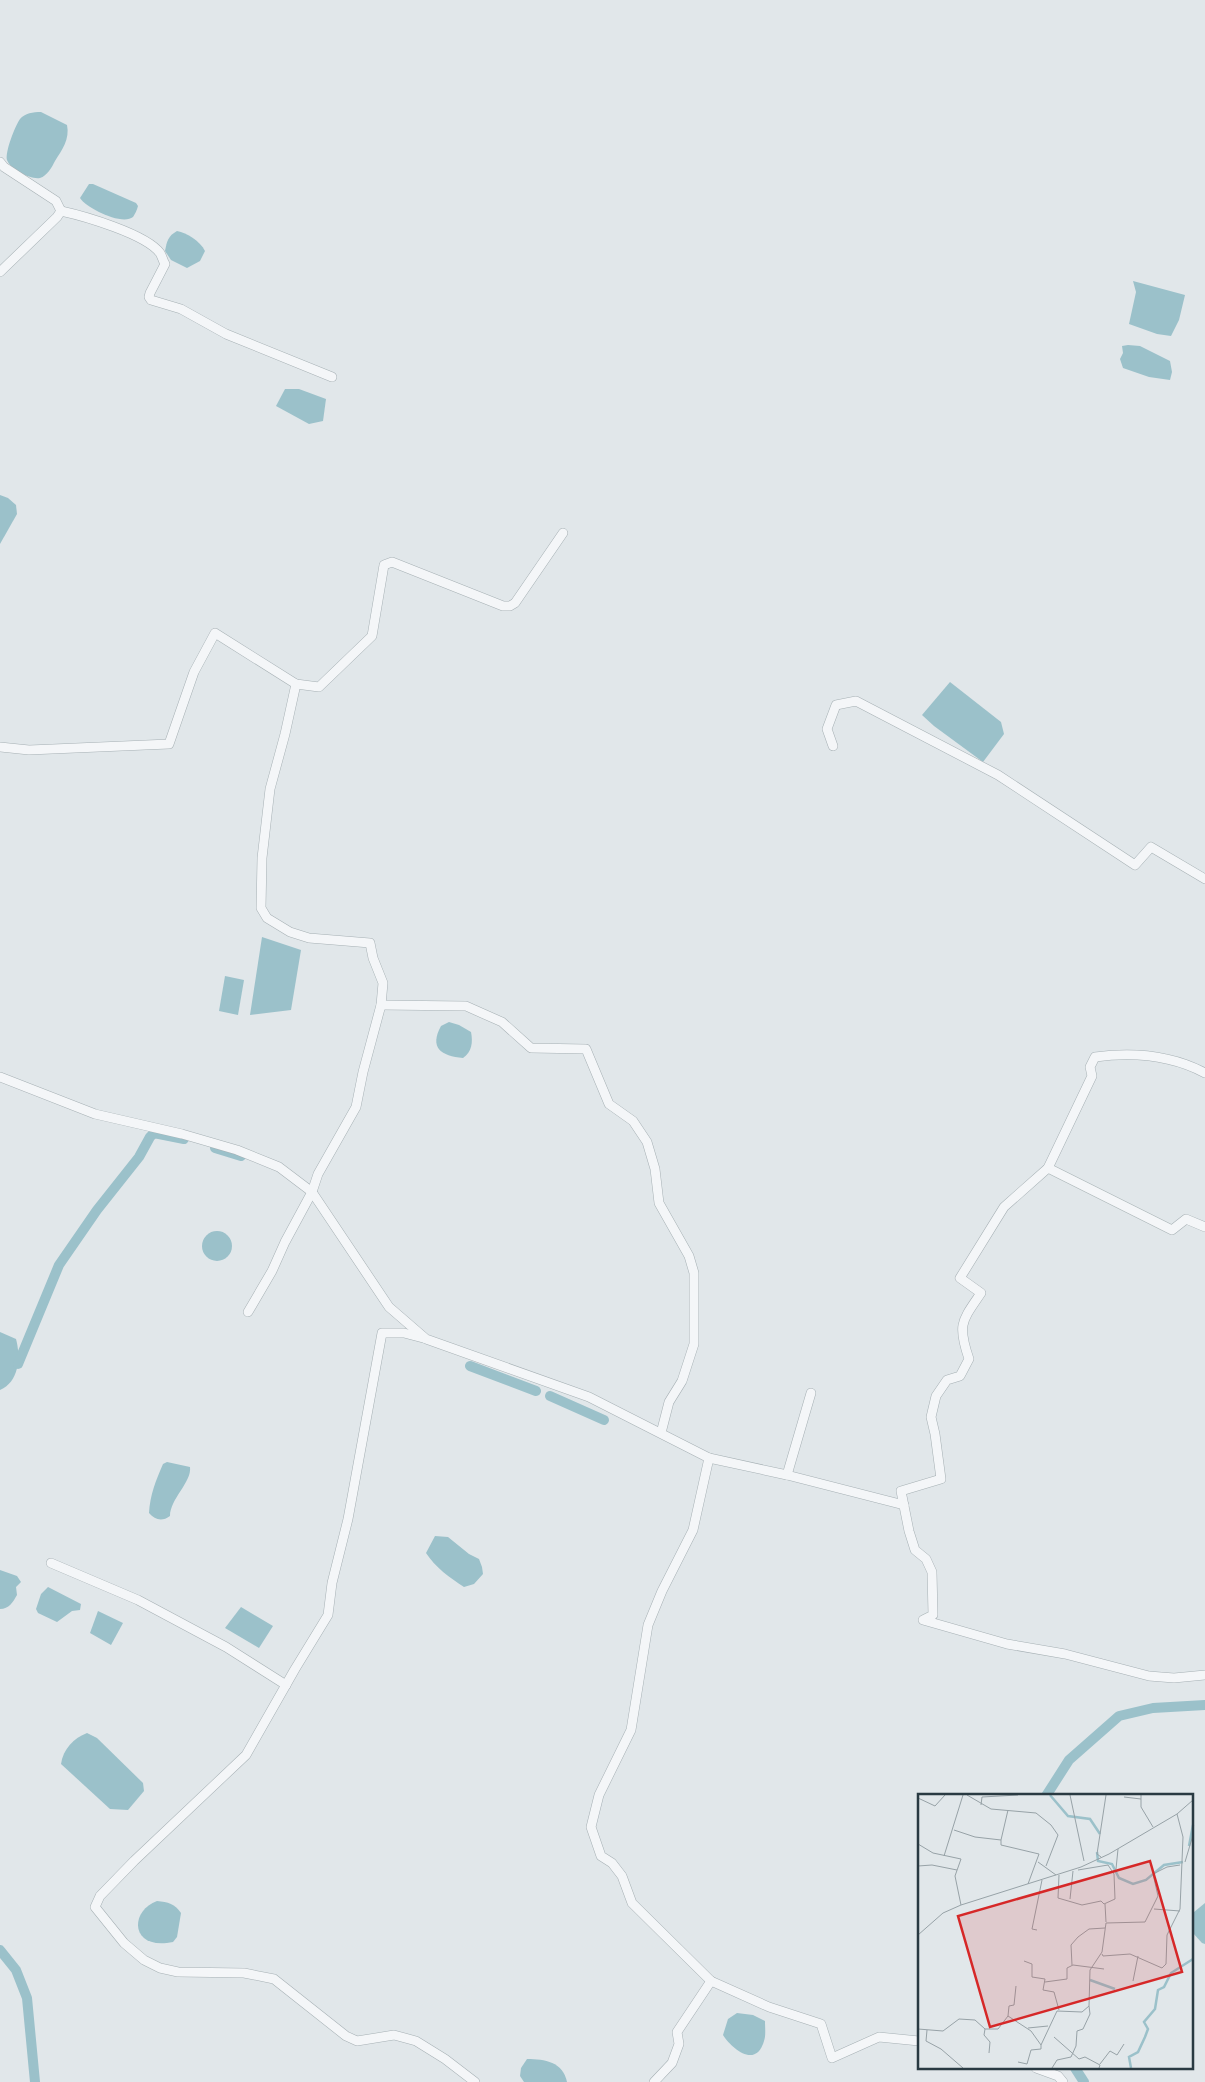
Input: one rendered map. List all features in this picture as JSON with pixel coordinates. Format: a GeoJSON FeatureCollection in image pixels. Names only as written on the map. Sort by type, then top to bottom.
{"type":"FeatureCollection","features":[{"type":"Feature","properties":{"kind":"street"},"geometry":{"type":"LineString","coordinates":[[0,162],[4,167],[56,201],[60,210],[57,217],[0,272]]}},
{"type":"Feature","properties":{"kind":"street"},"geometry":{"type":"LineString","coordinates":[[60,210],[100,221],[143,241],[160,253],[164,264],[150,293],[149,297],[151,300],[181,309],[226,334],[332,377]]}},
{"type":"Feature","properties":{"kind":"street"},"geometry":{"type":"LineString","coordinates":[[0,747],[29,750],[169,744],[194,672],[215,633],[296,684],[319,687],[372,636],[384,564],[392,562],[503,606],[510,606],[515,602],[562,533]]}},
{"type":"Feature","properties":{"kind":"street"},"geometry":{"type":"LineString","coordinates":[[248,1312],[272,1271],[285,1242],[312,1192],[318,1174],[356,1106],[381,1005],[383,983],[373,958],[370,943],[309,938],[290,932],[267,918],[261,908],[262,858],[270,789],[296,684]]}},
{"type":"Feature","properties":{"kind":"street"},"geometry":{"type":"LineString","coordinates":[[833,746],[827,729],[836,705],[856,701],[998,775],[1135,865],[1151,847],[1205,879]]}},
{"type":"Feature","properties":{"kind":"street"},"geometry":{"type":"LineString","coordinates":[[381,1005],[466,1006],[502,1022],[530,1048],[586,1049],[609,1104],[633,1121],[638,1128],[647,1142],[655,1169],[660,1203],[689,1256],[694,1273],[694,1344],[682,1381],[669,1402],[662,1434]]}},
{"type":"Feature","properties":{"kind":"street"},"geometry":{"type":"LineString","coordinates":[[1205,1073],[1171,1059],[1116,1054],[1095,1057],[1090,1067],[1092,1076],[1048,1168],[1004,1207],[960,1278],[981,1292],[962,1321],[964,1344],[969,1359],[960,1376],[947,1380],[936,1396],[931,1417],[941,1479],[901,1490],[909,1531],[915,1550],[926,1559],[932,1572],[933,1615],[923,1620],[1007,1644],[1065,1654],[1149,1676],[1174,1678],[1205,1675]]}},
{"type":"Feature","properties":{"kind":"street"},"geometry":{"type":"LineString","coordinates":[[0,1077],[95,1114],[182,1134],[237,1150],[279,1167],[312,1192],[389,1307],[426,1339]]}},
{"type":"Feature","properties":{"kind":"street"},"geometry":{"type":"LineString","coordinates":[[1048,1168],[1172,1230],[1186,1219],[1205,1227]]}},
{"type":"Feature","properties":{"kind":"street"},"geometry":{"type":"LineString","coordinates":[[475,2082],[445,2059],[416,2041],[394,2035],[357,2041],[346,2036],[274,1979],[244,1973],[178,1972],[160,1968],[144,1960],[124,1943],[95,1906],[100,1896],[134,1861],[246,1755],[328,1615],[332,1583],[352,1501],[382,1334],[404,1333],[426,1339],[589,1397],[709,1458],[788,1475],[904,1505]]}},
{"type":"Feature","properties":{"kind":"street"},"geometry":{"type":"LineString","coordinates":[[788,1475],[811,1393]]}},
{"type":"Feature","properties":{"kind":"street"},"geometry":{"type":"LineString","coordinates":[[709,1458],[694,1530],[662,1591],[648,1625],[632,1730],[599,1795],[591,1827],[601,1856],[612,1864],[622,1876],[632,1904],[711,1981],[769,2007],[821,2024],[832,2058],[879,2037],[918,2041]]}},
{"type":"Feature","properties":{"kind":"street"},"geometry":{"type":"LineString","coordinates":[[51,1563],[138,1600],[226,1647],[286,1685]]}},
{"type":"Feature","properties":{"kind":"street"},"geometry":{"type":"LineString","coordinates":[[654,2082],[672,2063],[679,2044],[677,2032],[711,1981]]}},
{"type":"Feature","properties":{"kind":"street"},"geometry":{"type":"LineString","coordinates":[[1042,2070],[1058,2076],[1063,2082]]}},
{"type":"Feature","properties":{"kind":"water"},"geometry":{"type":"Polygon","coordinates":[[[41,112],[67,125],[68,130],[63,148],[49,171],[43,177],[36,178],[26,176],[12,167],[7,160],[7,151],[20,119],[29,113],[41,112]]]}},
{"type":"Feature","properties":{"kind":"water"},"geometry":{"type":"Polygon","coordinates":[[[89,184],[136,203],[138,206],[133,217],[128,219],[113,218],[89,206],[80,198],[89,184]]]}},
{"type":"Feature","properties":{"kind":"water"},"geometry":{"type":"Polygon","coordinates":[[[177,231],[193,238],[205,251],[200,261],[187,268],[171,260],[165,251],[168,239],[177,231]]]}},
{"type":"Feature","properties":{"kind":"water"},"geometry":{"type":"Polygon","coordinates":[[[1133,281],[1185,295],[1179,320],[1171,336],[1157,334],[1129,324],[1136,292],[1133,281]]]}},
{"type":"Feature","properties":{"kind":"water"},"geometry":{"type":"Polygon","coordinates":[[[1122,346],[1140,346],[1170,361],[1172,372],[1170,380],[1149,377],[1123,368],[1120,359],[1123,353],[1122,346]]]}},
{"type":"Feature","properties":{"kind":"water"},"geometry":{"type":"Polygon","coordinates":[[[285,389],[299,389],[326,399],[323,421],[309,424],[276,406],[285,389]]]}},
{"type":"Feature","properties":{"kind":"water"},"geometry":{"type":"Polygon","coordinates":[[[0,495],[8,498],[16,505],[17,514],[0,544],[0,495]]]}},
{"type":"Feature","properties":{"kind":"water"},"geometry":{"type":"Polygon","coordinates":[[[950,682],[1001,722],[1004,734],[983,762],[922,715],[950,682]]]}},
{"type":"Feature","properties":{"kind":"water"},"geometry":{"type":"Polygon","coordinates":[[[262,937],[301,950],[291,1010],[250,1015],[262,937]]]}},
{"type":"Feature","properties":{"kind":"water"},"geometry":{"type":"Polygon","coordinates":[[[225,976],[244,980],[238,1015],[219,1011],[225,976]]]}},
{"type":"Feature","properties":{"kind":"water"},"geometry":{"type":"Polygon","coordinates":[[[449,1022],[471,1032],[471,1046],[463,1058],[443,1053],[437,1045],[436,1040],[441,1026],[449,1022]]]}},
{"type":"Feature","properties":{"kind":"water"},"geometry":{"type":"Polygon","coordinates":[[[217,1231],[223,1232],[231,1240],[231,1252],[223,1260],[217,1261],[211,1260],[203,1252],[202,1246],[203,1240],[211,1232],[217,1231]]]}},
{"type":"Feature","properties":{"kind":"water"},"geometry":{"type":"Polygon","coordinates":[[[0,1332],[16,1339],[18,1361],[15,1375],[0,1390],[0,1332]]]}},
{"type":"Feature","properties":{"kind":"water"},"geometry":{"type":"Polygon","coordinates":[[[167,1462],[190,1467],[190,1473],[185,1485],[173,1503],[170,1516],[159,1519],[149,1513],[152,1494],[158,1476],[163,1464],[167,1462]]]}},
{"type":"Feature","properties":{"kind":"water"},"geometry":{"type":"Polygon","coordinates":[[[435,1536],[448,1537],[469,1554],[479,1559],[483,1574],[474,1584],[464,1587],[434,1563],[426,1553],[435,1536]]]}},
{"type":"Feature","properties":{"kind":"water"},"geometry":{"type":"Polygon","coordinates":[[[0,1570],[17,1576],[21,1582],[16,1587],[17,1595],[12,1603],[6,1608],[0,1609],[0,1570]]]}},
{"type":"Feature","properties":{"kind":"water"},"geometry":{"type":"Polygon","coordinates":[[[48,1587],[81,1604],[80,1610],[72,1611],[57,1622],[38,1613],[36,1609],[41,1594],[48,1587]]]}},
{"type":"Feature","properties":{"kind":"water"},"geometry":{"type":"Polygon","coordinates":[[[241,1607],[273,1626],[259,1648],[225,1628],[241,1607]]]}},
{"type":"Feature","properties":{"kind":"water"},"geometry":{"type":"Polygon","coordinates":[[[98,1611],[123,1623],[111,1645],[90,1633],[98,1611]]]}},
{"type":"Feature","properties":{"kind":"water"},"geometry":{"type":"Polygon","coordinates":[[[87,1733],[97,1738],[143,1783],[144,1791],[128,1810],[110,1809],[61,1764],[64,1754],[70,1745],[87,1733]]]}},
{"type":"Feature","properties":{"kind":"water"},"geometry":{"type":"Polygon","coordinates":[[[157,1901],[171,1904],[181,1913],[177,1937],[173,1942],[159,1943],[148,1941],[138,1929],[138,1921],[142,1913],[148,1906],[157,1901]]]}},
{"type":"Feature","properties":{"kind":"water"},"geometry":{"type":"Polygon","coordinates":[[[1205,1903],[1205,1944],[1192,1932],[1194,1912],[1205,1903]]]}},
{"type":"Feature","properties":{"kind":"water"},"geometry":{"type":"Polygon","coordinates":[[[737,2013],[753,2015],[765,2021],[765,2039],[755,2054],[744,2054],[732,2046],[723,2035],[728,2019],[737,2013]]]}},
{"type":"Feature","properties":{"kind":"water"},"geometry":{"type":"Polygon","coordinates":[[[527,2059],[552,2063],[562,2070],[567,2082],[524,2082],[520,2076],[521,2068],[527,2059]]]}},
{"type":"Feature","properties":{"kind":"waterway"},"geometry":{"type":"LineString","coordinates":[[18,1364],[59,1265],[97,1210],[139,1157],[150,1137],[154,1133],[184,1139]]}},
{"type":"Feature","properties":{"kind":"waterway"},"geometry":{"type":"LineString","coordinates":[[215,1148],[241,1156]]}},
{"type":"Feature","properties":{"kind":"waterway"},"geometry":{"type":"LineString","coordinates":[[470,1366],[536,1391]]}},
{"type":"Feature","properties":{"kind":"waterway"},"geometry":{"type":"LineString","coordinates":[[550,1396],[604,1420]]}},
{"type":"Feature","properties":{"kind":"waterway"},"geometry":{"type":"LineString","coordinates":[[1047,1794],[1069,1760],[1119,1716],[1153,1708],[1205,1705]]}},
{"type":"Feature","properties":{"kind":"waterway"},"geometry":{"type":"LineString","coordinates":[[0,1950],[16,1970],[27,1998],[35,2082]]}},
{"type":"Feature","properties":{"kind":"waterway"},"geometry":{"type":"LineString","coordinates":[[1076,2070],[1084,2082]]}}]}
